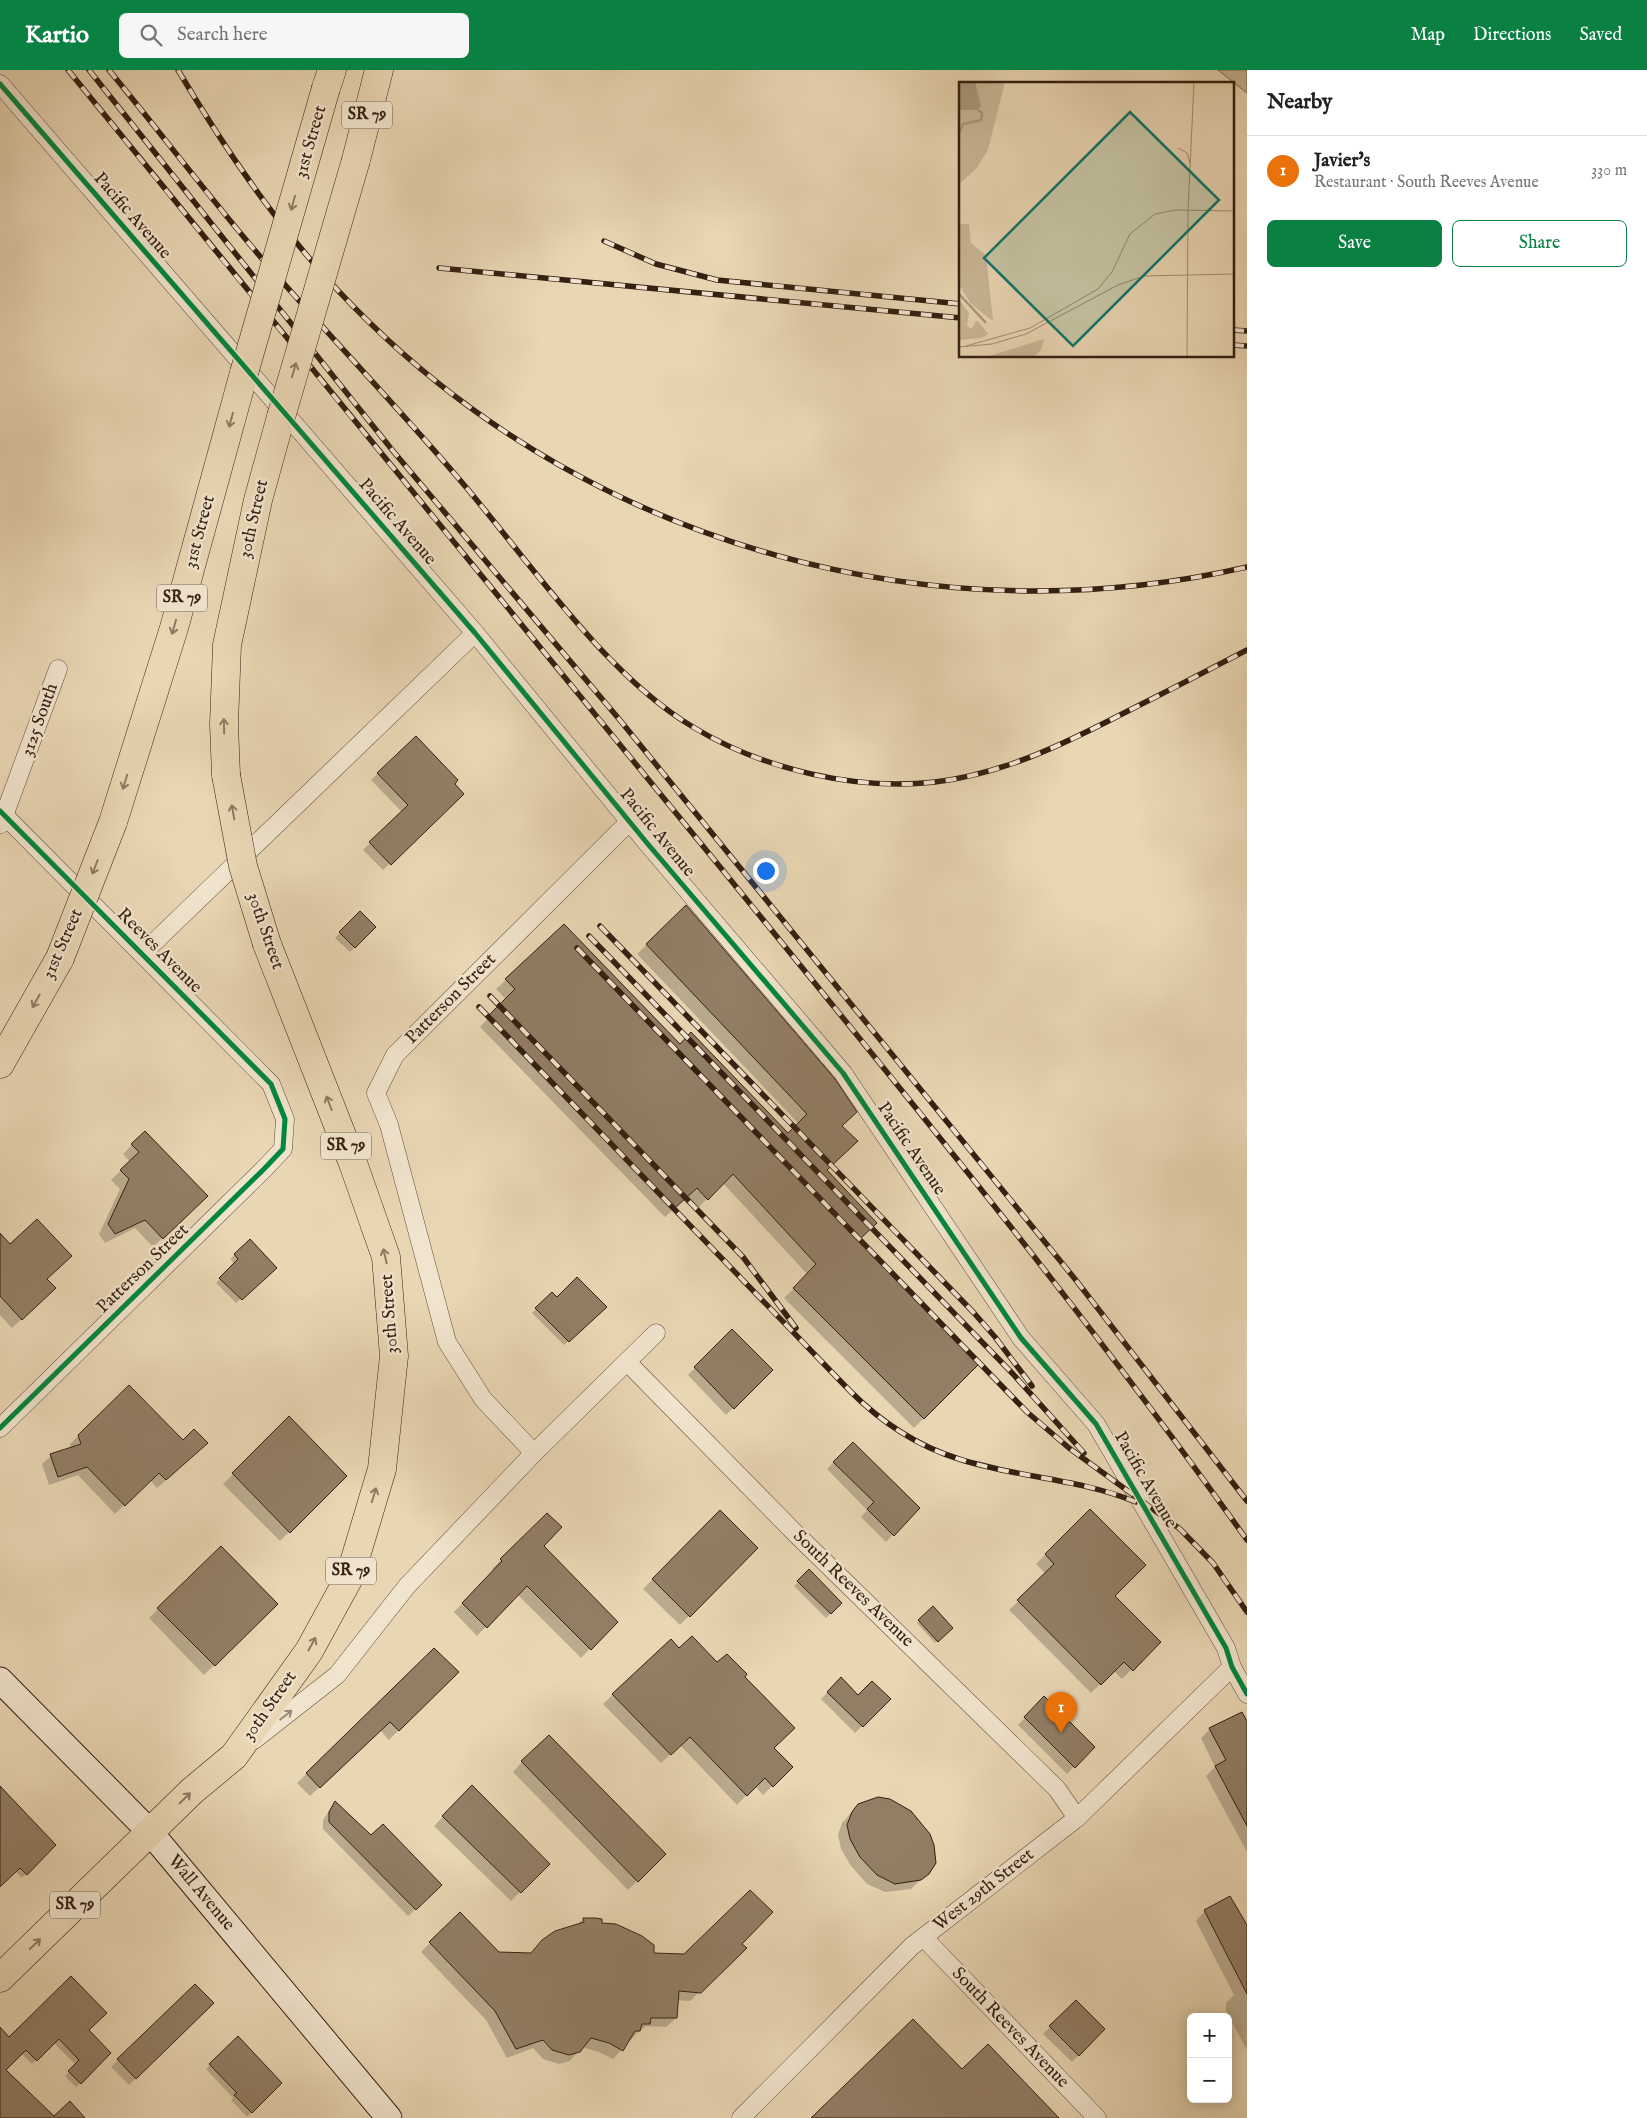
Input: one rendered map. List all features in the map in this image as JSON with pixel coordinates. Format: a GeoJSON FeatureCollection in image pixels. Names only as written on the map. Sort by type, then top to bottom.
{"type":"FeatureCollection","features":[{"type":"Feature","properties":{"kind":"main road","name":"30th Street"},"geometry":{"type":"LineString","coordinates":[[0,1978],[192,1791],[234,1756],[309,1651],[350,1576],[382,1469],[394,1356],[386,1256],[354,1166],[267,944],[243,866],[226,775],[224,724],[227,645],[258,500],[356,160],[379,70]]}},
{"type":"Feature","properties":{"kind":"main road","name":"31st Street"},"geometry":{"type":"LineString","coordinates":[[0,1064],[60,958],[113,822],[174,628],[244,373],[329,79]]}},
{"type":"Feature","properties":{"kind":"main road","name":"Wall Avenue"},"geometry":{"type":"LineString","coordinates":[[0,1680],[150,1832],[389,2118]]}},
{"type":"Feature","properties":{"kind":"street","name":"Pacific Avenue"},"geometry":{"type":"LineString","coordinates":[[0,84],[474,633],[843,1073],[1022,1338],[1096,1424],[1226,1648],[1232,1667],[1247,1694]]}},
{"type":"Feature","properties":{"kind":"street"},"geometry":{"type":"LineString","coordinates":[[142,954],[474,633]]}},
{"type":"Feature","properties":{"kind":"street","name":"3125 South"},"geometry":{"type":"LineString","coordinates":[[2,818],[58,669]]}},
{"type":"Feature","properties":{"kind":"street","name":"Reeves Avenue"},"geometry":{"type":"LineString","coordinates":[[2,818],[142,954],[271,1084],[285,1119]]}},
{"type":"Feature","properties":{"kind":"street","name":"Patterson Street"},"geometry":{"type":"LineString","coordinates":[[534,1453],[484,1399],[447,1342],[389,1125],[376,1093],[395,1055],[630,821]]}},
{"type":"Feature","properties":{"kind":"street","name":"Patterson Street"},"geometry":{"type":"LineString","coordinates":[[0,1428],[264,1169],[283,1148],[285,1119]]}},
{"type":"Feature","properties":{"kind":"street","name":"30th Street"},"geometry":{"type":"LineString","coordinates":[[234,1756],[337,1675],[407,1586],[534,1453],[656,1333]]}},
{"type":"Feature","properties":{"kind":"street","name":"South Reeves Avenue"},"geometry":{"type":"LineString","coordinates":[[627,1362],[798,1536],[1057,1789],[1076,1818]]}},
{"type":"Feature","properties":{"kind":"street","name":"West 29th Street"},"geometry":{"type":"LineString","coordinates":[[741,2118],[912,1946],[1076,1818],[1232,1667]]}},
{"type":"Feature","properties":{"kind":"street","name":"South Reeves Avenue"},"geometry":{"type":"LineString","coordinates":[[924,1938],[1098,2118]]}},
{"type":"Feature","properties":{"kind":"shaded area"},"geometry":{"type":"Polygon","coordinates":[[[1218,70],[1247,70],[1247,93],[1218,70]]]}},
{"type":"Feature","properties":{"kind":"building"},"geometry":{"type":"Polygon","coordinates":[[[416,736],[458,780],[455,784],[464,794],[391,865],[369,842],[408,805],[377,773],[416,736]]]}},
{"type":"Feature","properties":{"kind":"building"},"geometry":{"type":"Polygon","coordinates":[[[686,905],[835,1079],[857,1112],[842,1126],[858,1141],[827,1170],[877,1223],[860,1239],[979,1364],[924,1419],[793,1288],[816,1264],[733,1174],[708,1200],[697,1188],[675,1208],[488,1016],[515,989],[505,979],[564,924],[680,1044],[691,1032],[788,1133],[807,1114],[646,944],[686,905]]]}},
{"type":"Feature","properties":{"kind":"building"},"geometry":{"type":"Polygon","coordinates":[[[360,911],[376,927],[355,948],[339,932],[360,911]]]}},
{"type":"Feature","properties":{"kind":"building"},"geometry":{"type":"Polygon","coordinates":[[[145,1131],[208,1196],[163,1239],[145,1220],[115,1234],[108,1224],[129,1179],[120,1170],[139,1152],[131,1144],[145,1131]]]}},
{"type":"Feature","properties":{"kind":"building"},"geometry":{"type":"Polygon","coordinates":[[[37,1219],[72,1256],[47,1279],[56,1288],[22,1320],[0,1296],[0,1233],[10,1244],[37,1219]]]}},
{"type":"Feature","properties":{"kind":"building"},"geometry":{"type":"Polygon","coordinates":[[[250,1239],[277,1268],[242,1300],[219,1278],[238,1259],[234,1254],[250,1239]]]}},
{"type":"Feature","properties":{"kind":"building"},"geometry":{"type":"Polygon","coordinates":[[[577,1277],[607,1307],[569,1342],[535,1308],[552,1292],[557,1297],[577,1277]]]}},
{"type":"Feature","properties":{"kind":"building"},"geometry":{"type":"Polygon","coordinates":[[[732,1329],[773,1370],[734,1409],[694,1367],[732,1329]]]}},
{"type":"Feature","properties":{"kind":"building"},"geometry":{"type":"Polygon","coordinates":[[[129,1385],[183,1440],[194,1429],[208,1443],[166,1480],[159,1473],[125,1506],[87,1467],[58,1477],[50,1454],[81,1444],[78,1435],[129,1385]]]}},
{"type":"Feature","properties":{"kind":"building"},"geometry":{"type":"Polygon","coordinates":[[[289,1416],[347,1476],[290,1533],[232,1473],[289,1416]]]}},
{"type":"Feature","properties":{"kind":"building"},"geometry":{"type":"Polygon","coordinates":[[[853,1442],[920,1508],[894,1536],[867,1509],[874,1502],[833,1462],[853,1442]]]}},
{"type":"Feature","properties":{"kind":"building"},"geometry":{"type":"Polygon","coordinates":[[[1090,1509],[1146,1565],[1115,1596],[1161,1642],[1133,1671],[1124,1662],[1101,1685],[1017,1600],[1054,1564],[1045,1554],[1090,1509]]]}},
{"type":"Feature","properties":{"kind":"building"},"geometry":{"type":"Polygon","coordinates":[[[720,1510],[758,1548],[690,1617],[652,1579],[720,1510]]]}},
{"type":"Feature","properties":{"kind":"building"},"geometry":{"type":"Polygon","coordinates":[[[547,1513],[562,1527],[544,1546],[618,1622],[591,1650],[527,1586],[487,1628],[462,1603],[502,1561],[500,1559],[547,1513]]]}},
{"type":"Feature","properties":{"kind":"building"},"geometry":{"type":"Polygon","coordinates":[[[221,1546],[278,1604],[215,1666],[157,1608],[221,1546]]]}},
{"type":"Feature","properties":{"kind":"building"},"geometry":{"type":"Polygon","coordinates":[[[809,1569],[842,1603],[831,1614],[797,1581],[809,1569]]]}},
{"type":"Feature","properties":{"kind":"building"},"geometry":{"type":"Polygon","coordinates":[[[933,1606],[953,1628],[938,1642],[918,1620],[933,1606]]]}},
{"type":"Feature","properties":{"kind":"building"},"geometry":{"type":"Polygon","coordinates":[[[692,1636],[717,1662],[727,1654],[747,1674],[745,1677],[795,1728],[774,1748],[793,1767],[773,1787],[765,1778],[747,1796],[690,1737],[671,1755],[612,1694],[671,1639],[679,1648],[692,1636]]]}},
{"type":"Feature","properties":{"kind":"building"},"geometry":{"type":"Polygon","coordinates":[[[434,1648],[459,1672],[399,1731],[390,1722],[320,1788],[306,1773],[434,1648]]]}},
{"type":"Feature","properties":{"kind":"building"},"geometry":{"type":"Polygon","coordinates":[[[841,1677],[858,1695],[872,1681],[891,1699],[863,1727],[827,1692],[841,1677]]]}},
{"type":"Feature","properties":{"kind":"building"},"geometry":{"type":"Polygon","coordinates":[[[1044,1696],[1095,1747],[1075,1768],[1024,1717],[1044,1696]]]}},
{"type":"Feature","properties":{"kind":"building"},"geometry":{"type":"Polygon","coordinates":[[[1242,1712],[1247,1721],[1247,1826],[1215,1766],[1226,1760],[1209,1728],[1242,1712]]]}},
{"type":"Feature","properties":{"kind":"building"},"geometry":{"type":"Polygon","coordinates":[[[549,1735],[666,1854],[638,1882],[521,1761],[549,1735]]]}},
{"type":"Feature","properties":{"kind":"building"},"geometry":{"type":"Polygon","coordinates":[[[472,1785],[550,1864],[521,1893],[442,1816],[472,1785]]]}},
{"type":"Feature","properties":{"kind":"building"},"geometry":{"type":"Polygon","coordinates":[[[0,1786],[56,1845],[27,1875],[20,1868],[0,1887],[0,1786]]]}},
{"type":"Feature","properties":{"kind":"building"},"geometry":{"type":"Polygon","coordinates":[[[878,1797],[890,1799],[911,1811],[930,1834],[934,1845],[936,1863],[929,1874],[921,1880],[895,1884],[877,1875],[860,1857],[850,1839],[847,1825],[852,1812],[858,1804],[878,1797]]]}},
{"type":"Feature","properties":{"kind":"building"},"geometry":{"type":"Polygon","coordinates":[[[335,1801],[371,1835],[383,1824],[442,1885],[416,1910],[329,1822],[329,1812],[335,1801]]]}},
{"type":"Feature","properties":{"kind":"building"},"geometry":{"type":"Polygon","coordinates":[[[750,1890],[773,1912],[742,1944],[747,1948],[701,1993],[679,1991],[677,2018],[651,2018],[650,2024],[642,2024],[640,2031],[635,2031],[623,2051],[609,2043],[591,2038],[580,2052],[569,2055],[552,2050],[543,2040],[516,2049],[495,2011],[429,1942],[460,1912],[499,1952],[531,1953],[542,1940],[555,1931],[584,1922],[583,1918],[595,1918],[602,1919],[602,1923],[616,1924],[642,1936],[654,1945],[654,1953],[684,1954],[750,1890]]]}},
{"type":"Feature","properties":{"kind":"building"},"geometry":{"type":"Polygon","coordinates":[[[1230,1896],[1247,1925],[1247,1994],[1204,1910],[1230,1896]]]}},
{"type":"Feature","properties":{"kind":"building"},"geometry":{"type":"Polygon","coordinates":[[[71,1976],[107,2013],[89,2030],[111,2053],[81,2084],[68,2071],[79,2060],[59,2039],[37,2061],[26,2050],[6,2070],[54,2116],[70,2101],[85,2118],[0,2118],[0,2027],[9,2037],[71,1976]]]}},
{"type":"Feature","properties":{"kind":"building"},"geometry":{"type":"Polygon","coordinates":[[[195,1984],[214,2003],[136,2079],[117,2059],[195,1984]]]}},
{"type":"Feature","properties":{"kind":"building"},"geometry":{"type":"Polygon","coordinates":[[[1076,2000],[1105,2029],[1079,2056],[1049,2026],[1076,2000]]]}},
{"type":"Feature","properties":{"kind":"building"},"geometry":{"type":"Polygon","coordinates":[[[913,2019],[962,2069],[988,2044],[1059,2118],[811,2118],[913,2019]]]}},
{"type":"Feature","properties":{"kind":"building"},"geometry":{"type":"Polygon","coordinates":[[[238,2036],[282,2083],[252,2113],[234,2095],[237,2093],[209,2064],[238,2036]]]}},
{"type":"Feature","properties":{"kind":"railway"},"geometry":{"type":"LineString","coordinates":[[68,70],[920,1112],[1119,1367],[1247,1540]]}},
{"type":"Feature","properties":{"kind":"railway"},"geometry":{"type":"LineString","coordinates":[[89,70],[393,451],[619,719],[1075,1279],[1247,1501]]}},
{"type":"Feature","properties":{"kind":"railway"},"geometry":{"type":"LineString","coordinates":[[109,70],[258,254],[440,457],[543,583],[600,648],[661,705],[693,727],[720,742],[749,755],[779,765],[841,780],[904,784],[960,778],[1008,765],[1054,747],[1247,650]]}},
{"type":"Feature","properties":{"kind":"railway"},"geometry":{"type":"LineString","coordinates":[[178,70],[220,138],[265,203],[315,265],[370,323],[461,400],[560,465],[666,517],[777,556],[893,580],[1011,591],[1129,586],[1247,567]]}},
{"type":"Feature","properties":{"kind":"railway"},"geometry":{"type":"LineString","coordinates":[[604,241],[656,264],[717,280],[959,304]]}},
{"type":"Feature","properties":{"kind":"railway"},"geometry":{"type":"LineString","coordinates":[[439,268],[959,318]]}},
{"type":"Feature","properties":{"kind":"railway"},"geometry":{"type":"LineString","coordinates":[[1234,330],[1247,331]]}},
{"type":"Feature","properties":{"kind":"railway"},"geometry":{"type":"LineString","coordinates":[[1234,345],[1247,346]]}},
{"type":"Feature","properties":{"kind":"railway"},"geometry":{"type":"LineString","coordinates":[[600,926],[974,1313],[995,1337],[1032,1386]]}},
{"type":"Feature","properties":{"kind":"railway"},"geometry":{"type":"LineString","coordinates":[[589,936],[1013,1374],[1084,1453]]}},
{"type":"Feature","properties":{"kind":"railway"},"geometry":{"type":"LineString","coordinates":[[577,948],[1027,1412],[1069,1448],[1180,1529],[1213,1563],[1247,1612]]}},
{"type":"Feature","properties":{"kind":"railway"},"geometry":{"type":"LineString","coordinates":[[490,996],[743,1257],[796,1328]]}},
{"type":"Feature","properties":{"kind":"railway"},"geometry":{"type":"LineString","coordinates":[[479,1007],[850,1391],[887,1423],[914,1440],[959,1459],[1092,1488],[1136,1502]]}},
{"type":"Feature","properties":{"kind":"cycle path"},"geometry":{"type":"LineString","coordinates":[[0,84],[475,633],[647,843],[843,1073],[1021,1338],[1096,1424],[1226,1648],[1232,1667],[1247,1694]]}},
{"type":"Feature","properties":{"kind":"cycle path"},"geometry":{"type":"LineString","coordinates":[[0,811],[271,1084],[285,1119],[283,1149],[0,1428]]}},
{"type":"Feature","properties":{"kind":"place","name":"Javier's"},"geometry":{"type":"Point","coordinates":[1061,1733]}}]}
